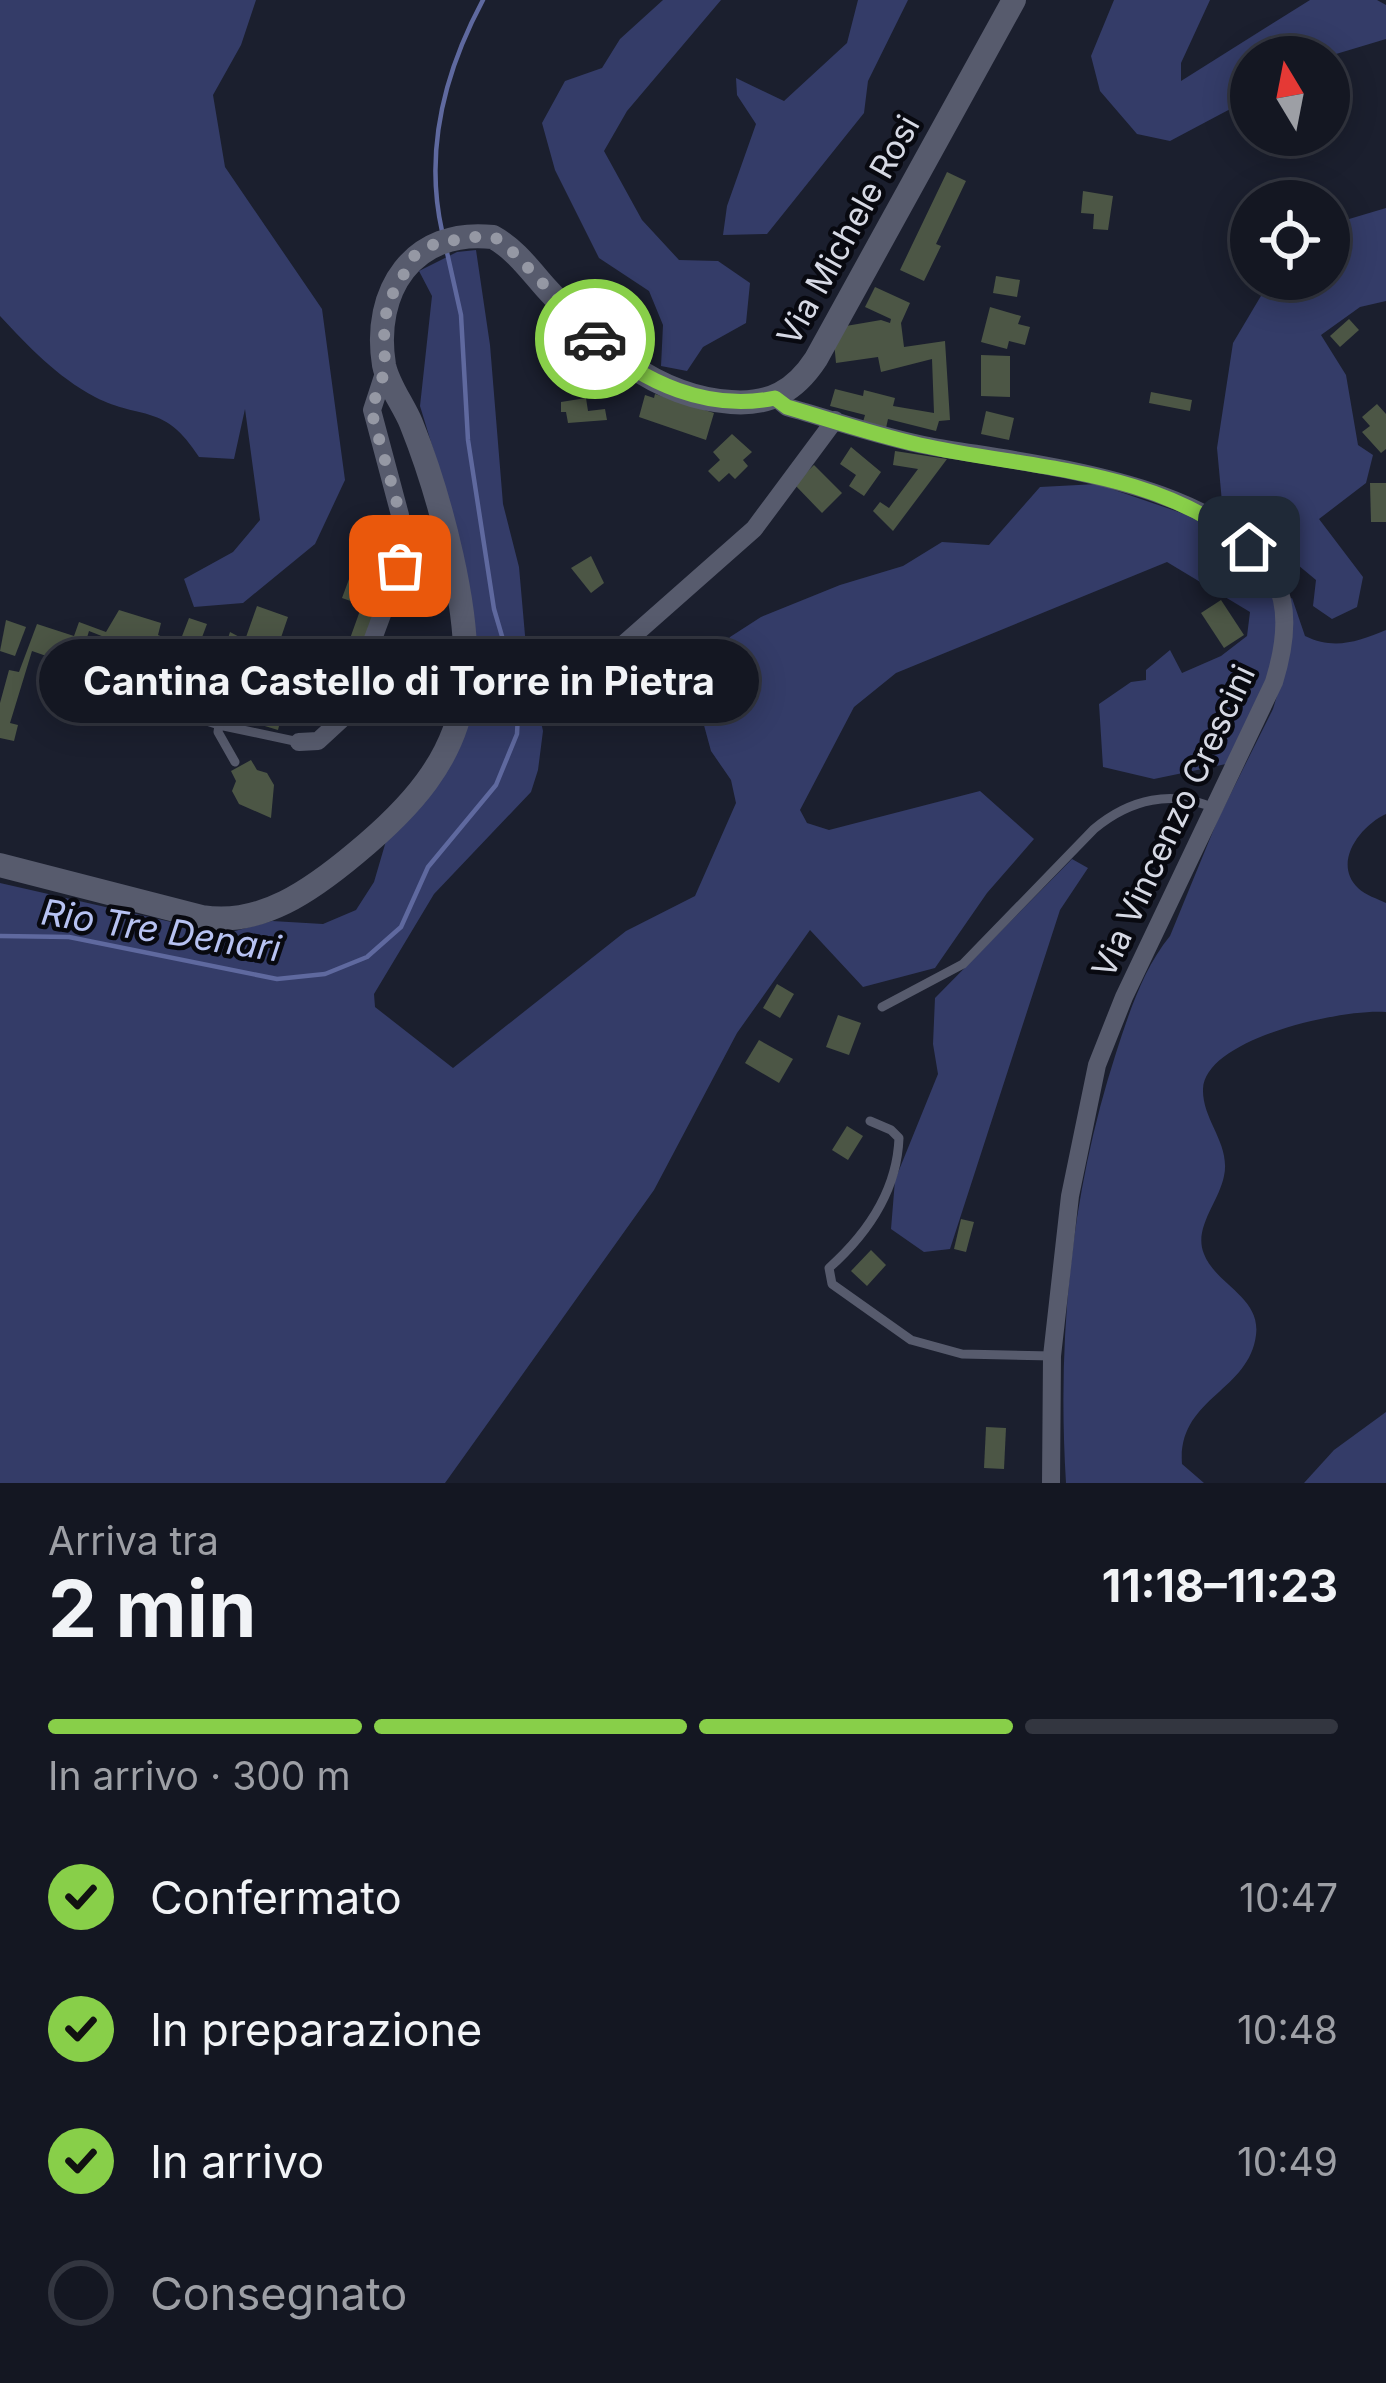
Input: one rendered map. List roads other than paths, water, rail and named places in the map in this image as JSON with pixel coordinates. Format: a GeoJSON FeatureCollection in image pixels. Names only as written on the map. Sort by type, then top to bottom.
{"type":"FeatureCollection","features":[{"type":"Feature","properties":{"kind":"street","name":"Via Michele Rosi"},"geometry":{"type":"LineString","coordinates":[[775,398],[795,386],[816,358],[1014,0]]}},
{"type":"Feature","properties":{"kind":"street"},"geometry":{"type":"LineString","coordinates":[[299,742],[318,741],[344,717],[400,566],[400,514],[372,416],[373,399],[385,370],[384,327],[391,296],[414,256],[436,243],[493,237],[599,343],[641,373],[713,400],[775,398]]}},
{"type":"Feature","properties":{"kind":"street"},"geometry":{"type":"LineString","coordinates":[[0,865],[202,917],[238,920],[322,881],[415,799],[436,770],[459,713],[465,638],[439,513],[411,422],[385,370]]}},
{"type":"Feature","properties":{"kind":"street","name":"Via Vincenzo Crescini"},"geometry":{"type":"LineString","coordinates":[[775,398],[787,407],[921,445],[1146,488],[1191,506],[1256,554],[1281,596],[1282,646],[1267,700],[1124,997],[1097,1065],[1070,1196],[1052,1355],[1051,1483]]}},
{"type":"Feature","properties":{"kind":"street"},"geometry":{"type":"LineString","coordinates":[[584,680],[754,529],[835,420]]}},
{"type":"Feature","properties":{"kind":"lane"},"geometry":{"type":"LineString","coordinates":[[43,669],[219,725],[299,742]]}},
{"type":"Feature","properties":{"kind":"lane"},"geometry":{"type":"LineString","coordinates":[[219,725],[218,732],[236,762]]}},
{"type":"Feature","properties":{"kind":"lane"},"geometry":{"type":"LineString","coordinates":[[882,1007],[963,964],[1114,814],[1138,803],[1180,796],[1216,809]]}},
{"type":"Feature","properties":{"kind":"lane"},"geometry":{"type":"LineString","coordinates":[[870,1121],[899,1138],[898,1153],[877,1216],[829,1268],[832,1283],[911,1340],[962,1354],[1052,1355]]}},
{"type":"Feature","properties":{"kind":"waterway","name":"Rio Tre Denari"},"geometry":{"type":"LineString","coordinates":[[442,231],[435,171],[442,112],[458,55],[483,0]]}},
{"type":"Feature","properties":{"kind":"waterway","name":"Rio Tre Denari"},"geometry":{"type":"LineString","coordinates":[[0,936],[69,937],[277,979],[325,974],[367,957],[401,927],[428,867],[496,785],[517,734],[519,694],[494,609],[468,440],[461,315],[446,248]]}},
{"type":"Feature","properties":{"kind":"place","name":"Cantina Castello di Torre in Pietra"},"geometry":{"type":"Point","coordinates":[400,566]}}]}
